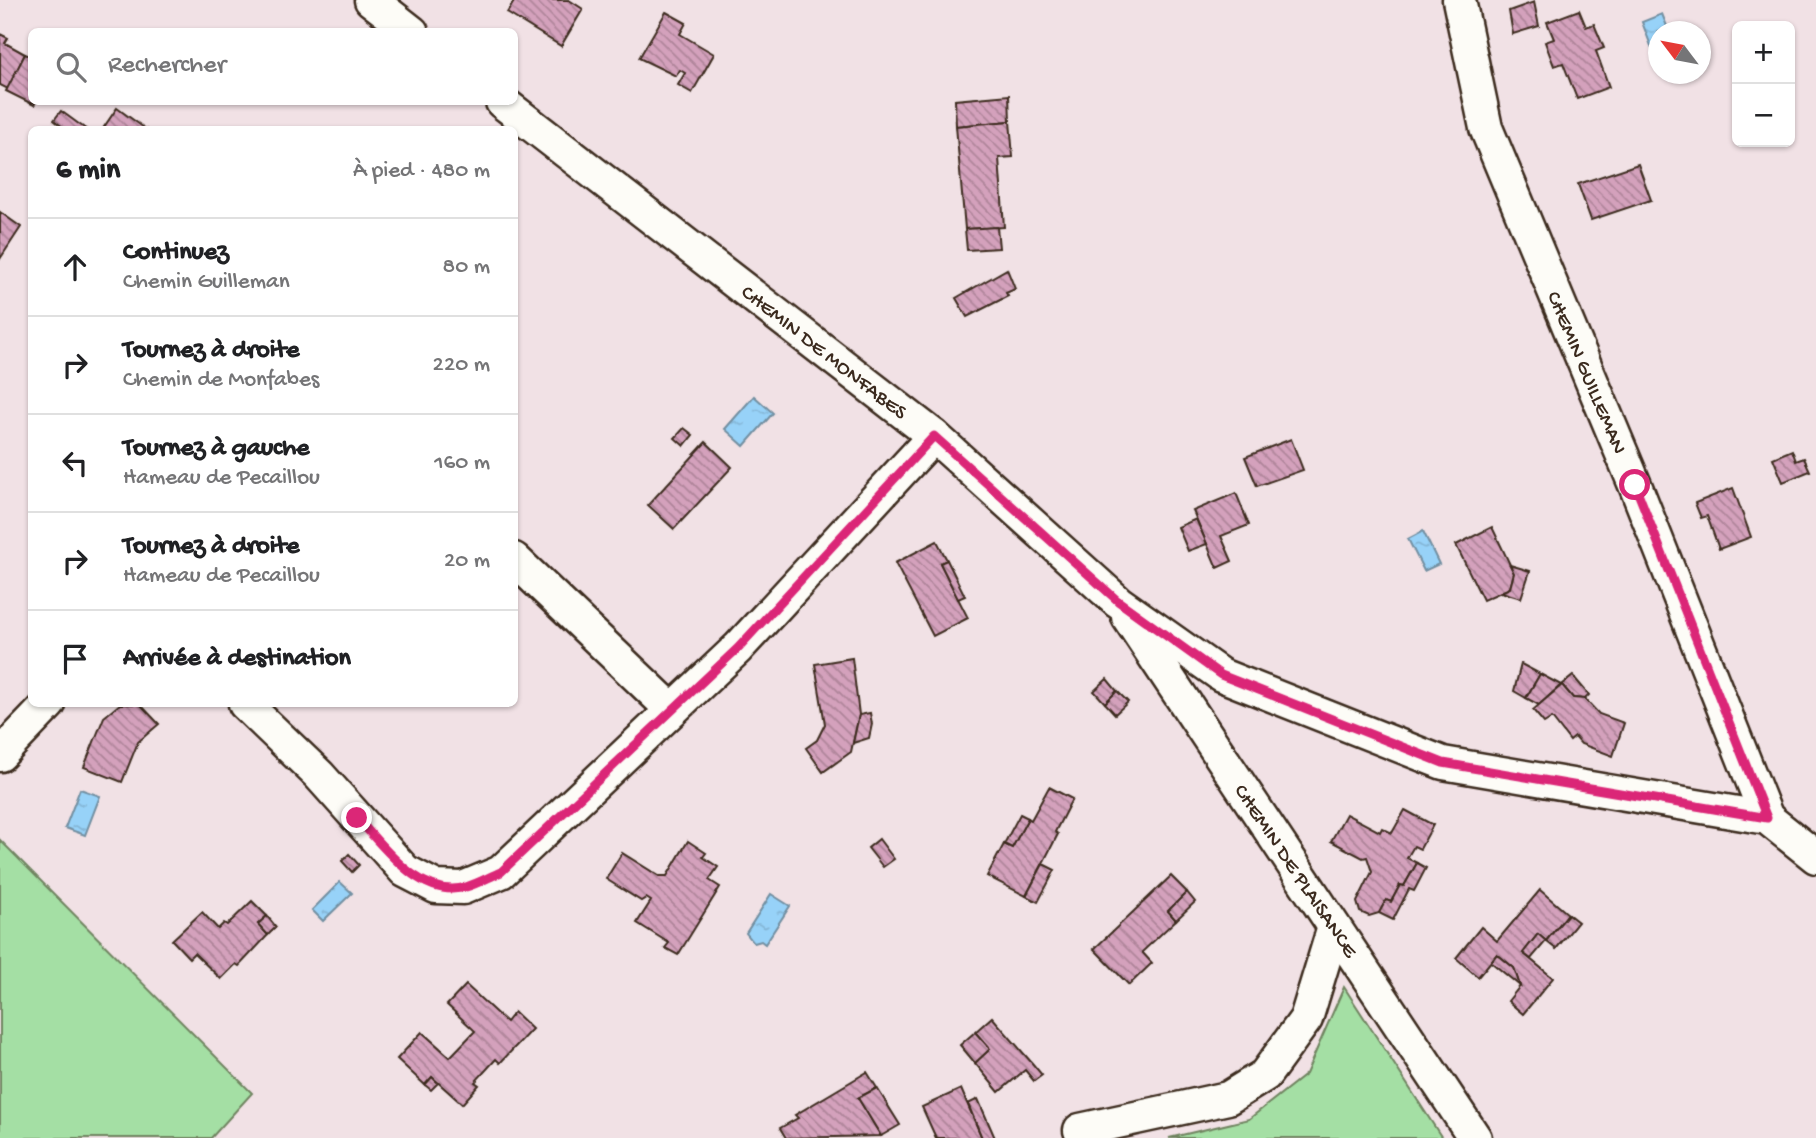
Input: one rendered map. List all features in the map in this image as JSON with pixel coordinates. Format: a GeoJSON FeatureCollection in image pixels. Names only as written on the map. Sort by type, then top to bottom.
{"type":"FeatureCollection","features":[{"type":"Feature","properties":{"kind":"street"},"geometry":{"type":"LineString","coordinates":[[372,0],[407,28]]}},
{"type":"Feature","properties":{"kind":"street","name":"CHEMIN GUILLEMAN"},"geometry":{"type":"LineString","coordinates":[[1459,0],[1486,128],[1635,485],[1767,818]]}},
{"type":"Feature","properties":{"kind":"street","name":"CHEMIN DE MONFABES"},"geometry":{"type":"LineString","coordinates":[[506,105],[934,436],[1118,601],[1221,675],[1443,763],[1767,818]]}},
{"type":"Feature","properties":{"kind":"street"},"geometry":{"type":"LineString","coordinates":[[248,707],[319,775],[405,871],[436,887],[463,888],[501,872],[738,648],[934,436]]}},
{"type":"Feature","properties":{"kind":"street"},"geometry":{"type":"LineString","coordinates":[[518,563],[671,709]]}},
{"type":"Feature","properties":{"kind":"street","name":"CHEMIN DE PLAISANCE"},"geometry":{"type":"LineString","coordinates":[[1118,601],[1475,1138]]}},
{"type":"Feature","properties":{"kind":"street"},"geometry":{"type":"LineString","coordinates":[[0,755],[46,707]]}},
{"type":"Feature","properties":{"kind":"street"},"geometry":{"type":"LineString","coordinates":[[1767,818],[1816,858]]}},
{"type":"Feature","properties":{"kind":"street"},"geometry":{"type":"LineString","coordinates":[[1080,1130],[1228,1098],[1265,1075],[1306,1019],[1334,926]]}},
{"type":"Feature","properties":{"kind":"green space"},"geometry":{"type":"Polygon","coordinates":[[[0,840],[252,1093],[211,1138],[0,1138],[0,840]]]}},
{"type":"Feature","properties":{"kind":"green space"},"geometry":{"type":"Polygon","coordinates":[[[1344,987],[1442,1138],[1169,1138],[1249,1119],[1306,1074],[1344,987]]]}},
{"type":"Feature","properties":{"kind":"water"},"geometry":{"type":"Polygon","coordinates":[[[1662,14],[1665,21],[1648,21],[1648,38],[1642,22],[1662,14]]]}},
{"type":"Feature","properties":{"kind":"water"},"geometry":{"type":"Polygon","coordinates":[[[754,396],[773,413],[744,446],[725,429],[754,396]]]}},
{"type":"Feature","properties":{"kind":"water"},"geometry":{"type":"Polygon","coordinates":[[[1423,531],[1439,564],[1424,571],[1408,539],[1423,531]]]}},
{"type":"Feature","properties":{"kind":"water"},"geometry":{"type":"Polygon","coordinates":[[[80,789],[100,796],[85,835],[65,828],[80,789]]]}},
{"type":"Feature","properties":{"kind":"water"},"geometry":{"type":"Polygon","coordinates":[[[340,882],[352,893],[323,921],[312,910],[340,882]]]}},
{"type":"Feature","properties":{"kind":"water"},"geometry":{"type":"Polygon","coordinates":[[[771,894],[790,906],[765,944],[761,941],[754,943],[746,933],[771,894]]]}},
{"type":"Feature","properties":{"kind":"building"},"geometry":{"type":"Polygon","coordinates":[[[515,0],[569,0],[583,9],[561,46],[507,13],[515,0]]]}},
{"type":"Feature","properties":{"kind":"building"},"geometry":{"type":"Polygon","coordinates":[[[1534,2],[1539,26],[1513,34],[1509,11],[1534,2]]]}},
{"type":"Feature","properties":{"kind":"building"},"geometry":{"type":"Polygon","coordinates":[[[1579,10],[1586,27],[1594,24],[1604,48],[1596,51],[1609,87],[1577,99],[1563,63],[1554,66],[1545,42],[1554,39],[1547,22],[1579,10]]]}},
{"type":"Feature","properties":{"kind":"building"},"geometry":{"type":"Polygon","coordinates":[[[666,12],[686,23],[680,34],[714,54],[692,93],[678,85],[685,73],[680,70],[676,76],[639,58],[666,12]]]}},
{"type":"Feature","properties":{"kind":"building"},"geometry":{"type":"Polygon","coordinates":[[[0,34],[8,38],[5,43],[25,54],[8,89],[0,85],[0,34]]]}},
{"type":"Feature","properties":{"kind":"building"},"geometry":{"type":"Polygon","coordinates":[[[25,54],[28,55],[28,102],[6,91],[25,54]]]}},
{"type":"Feature","properties":{"kind":"building"},"geometry":{"type":"Polygon","coordinates":[[[1009,95],[1010,121],[956,126],[955,100],[1009,95]]]}},
{"type":"Feature","properties":{"kind":"building"},"geometry":{"type":"Polygon","coordinates":[[[117,108],[142,126],[105,126],[117,108]]]}},
{"type":"Feature","properties":{"kind":"building"},"geometry":{"type":"Polygon","coordinates":[[[61,111],[82,126],[61,126],[54,120],[61,111]]]}},
{"type":"Feature","properties":{"kind":"building"},"geometry":{"type":"Polygon","coordinates":[[[1010,121],[1013,157],[999,158],[1004,227],[965,229],[956,126],[1010,121]]]}},
{"type":"Feature","properties":{"kind":"building"},"geometry":{"type":"Polygon","coordinates":[[[1638,164],[1651,200],[1591,220],[1578,184],[1638,164]]]}},
{"type":"Feature","properties":{"kind":"building"},"geometry":{"type":"Polygon","coordinates":[[[0,212],[21,227],[0,259],[0,212]]]}},
{"type":"Feature","properties":{"kind":"building"},"geometry":{"type":"Polygon","coordinates":[[[997,227],[999,248],[967,250],[965,229],[997,227]]]}},
{"type":"Feature","properties":{"kind":"building"},"geometry":{"type":"Polygon","coordinates":[[[1007,269],[1015,289],[1006,293],[1008,296],[967,317],[956,298],[1007,269]]]}},
{"type":"Feature","properties":{"kind":"building"},"geometry":{"type":"Polygon","coordinates":[[[684,428],[693,435],[684,446],[675,438],[684,428]]]}},
{"type":"Feature","properties":{"kind":"building"},"geometry":{"type":"Polygon","coordinates":[[[1291,439],[1303,470],[1257,486],[1245,457],[1291,439]]]}},
{"type":"Feature","properties":{"kind":"building"},"geometry":{"type":"Polygon","coordinates":[[[706,442],[732,467],[674,529],[648,505],[706,442]]]}},
{"type":"Feature","properties":{"kind":"building"},"geometry":{"type":"Polygon","coordinates":[[[1792,450],[1796,461],[1804,458],[1810,471],[1783,482],[1773,458],[1792,450]]]}},
{"type":"Feature","properties":{"kind":"building"},"geometry":{"type":"Polygon","coordinates":[[[1733,488],[1751,537],[1719,549],[1707,516],[1701,518],[1695,503],[1733,488]]]}},
{"type":"Feature","properties":{"kind":"building"},"geometry":{"type":"Polygon","coordinates":[[[1236,493],[1249,525],[1221,536],[1232,561],[1217,568],[1193,511],[1236,493]]]}},
{"type":"Feature","properties":{"kind":"building"},"geometry":{"type":"Polygon","coordinates":[[[1196,519],[1207,544],[1188,551],[1178,527],[1196,519]]]}},
{"type":"Feature","properties":{"kind":"building"},"geometry":{"type":"Polygon","coordinates":[[[1492,527],[1514,573],[1510,588],[1483,600],[1456,545],[1492,527]]]}},
{"type":"Feature","properties":{"kind":"building"},"geometry":{"type":"Polygon","coordinates":[[[937,541],[947,560],[940,563],[968,618],[933,636],[895,563],[937,541]]]}},
{"type":"Feature","properties":{"kind":"building"},"geometry":{"type":"Polygon","coordinates":[[[947,560],[965,596],[958,599],[940,563],[947,560]]]}},
{"type":"Feature","properties":{"kind":"building"},"geometry":{"type":"Polygon","coordinates":[[[1510,565],[1530,571],[1521,598],[1501,592],[1510,588],[1514,573],[1510,565]]]}},
{"type":"Feature","properties":{"kind":"building"},"geometry":{"type":"Polygon","coordinates":[[[852,658],[859,715],[851,752],[823,772],[806,748],[817,740],[825,724],[815,664],[852,658]]]}},
{"type":"Feature","properties":{"kind":"building"},"geometry":{"type":"Polygon","coordinates":[[[1521,664],[1540,674],[1526,698],[1514,691],[1521,664]]]}},
{"type":"Feature","properties":{"kind":"building"},"geometry":{"type":"Polygon","coordinates":[[[1540,674],[1561,685],[1539,705],[1526,698],[1540,674]]]}},
{"type":"Feature","properties":{"kind":"building"},"geometry":{"type":"Polygon","coordinates":[[[1573,676],[1589,695],[1585,699],[1573,698],[1562,685],[1573,676]]]}},
{"type":"Feature","properties":{"kind":"building"},"geometry":{"type":"Polygon","coordinates":[[[1107,679],[1117,691],[1105,703],[1094,691],[1107,679]]]}},
{"type":"Feature","properties":{"kind":"building"},"geometry":{"type":"Polygon","coordinates":[[[1562,685],[1573,698],[1585,699],[1599,714],[1624,723],[1613,756],[1581,744],[1575,737],[1570,741],[1552,718],[1544,723],[1533,710],[1562,685]]]}},
{"type":"Feature","properties":{"kind":"building"},"geometry":{"type":"Polygon","coordinates":[[[1117,691],[1128,702],[1115,714],[1105,703],[1117,691]]]}},
{"type":"Feature","properties":{"kind":"building"},"geometry":{"type":"Polygon","coordinates":[[[116,707],[143,707],[159,724],[138,742],[122,782],[84,767],[104,717],[116,707]]]}},
{"type":"Feature","properties":{"kind":"building"},"geometry":{"type":"Polygon","coordinates":[[[870,713],[872,724],[869,738],[853,743],[859,715],[870,713]]]}},
{"type":"Feature","properties":{"kind":"building"},"geometry":{"type":"Polygon","coordinates":[[[1049,787],[1072,799],[1055,832],[1058,834],[1026,896],[987,876],[1004,844],[1012,848],[1049,787]]]}},
{"type":"Feature","properties":{"kind":"building"},"geometry":{"type":"Polygon","coordinates":[[[1405,810],[1433,825],[1420,849],[1414,846],[1407,858],[1417,863],[1404,886],[1400,885],[1391,902],[1386,900],[1379,913],[1369,916],[1360,912],[1357,902],[1372,872],[1367,857],[1363,858],[1331,841],[1346,814],[1380,832],[1382,828],[1392,833],[1405,810]]]}},
{"type":"Feature","properties":{"kind":"building"},"geometry":{"type":"Polygon","coordinates":[[[1020,814],[1028,818],[1012,848],[1004,844],[1020,814]]]}},
{"type":"Feature","properties":{"kind":"building"},"geometry":{"type":"Polygon","coordinates":[[[879,839],[894,859],[883,867],[868,848],[879,839]]]}},
{"type":"Feature","properties":{"kind":"building"},"geometry":{"type":"Polygon","coordinates":[[[688,841],[706,853],[703,857],[718,867],[709,880],[720,887],[678,955],[665,948],[669,943],[637,923],[651,901],[646,898],[641,901],[606,879],[622,853],[659,876],[667,876],[688,841]]]}},
{"type":"Feature","properties":{"kind":"building"},"geometry":{"type":"Polygon","coordinates":[[[349,854],[359,865],[352,872],[342,861],[349,854]]]}},
{"type":"Feature","properties":{"kind":"building"},"geometry":{"type":"Polygon","coordinates":[[[1417,863],[1426,868],[1414,891],[1409,889],[1393,920],[1379,913],[1386,900],[1391,902],[1400,885],[1404,886],[1417,863]]]}},
{"type":"Feature","properties":{"kind":"building"},"geometry":{"type":"Polygon","coordinates":[[[1043,864],[1055,870],[1038,902],[1026,896],[1043,864]]]}},
{"type":"Feature","properties":{"kind":"building"},"geometry":{"type":"Polygon","coordinates":[[[1171,876],[1187,892],[1168,911],[1176,920],[1142,952],[1152,963],[1129,985],[1094,949],[1171,876]]]}},
{"type":"Feature","properties":{"kind":"building"},"geometry":{"type":"Polygon","coordinates":[[[1540,890],[1568,914],[1546,941],[1538,934],[1523,953],[1553,978],[1523,1014],[1508,1001],[1520,986],[1514,968],[1497,954],[1478,977],[1456,958],[1481,927],[1497,941],[1540,890]]]}},
{"type":"Feature","properties":{"kind":"building"},"geometry":{"type":"Polygon","coordinates":[[[1187,892],[1195,902],[1176,920],[1168,911],[1187,892]]]}},
{"type":"Feature","properties":{"kind":"building"},"geometry":{"type":"Polygon","coordinates":[[[252,901],[267,916],[258,924],[268,935],[239,966],[236,964],[221,979],[194,953],[189,958],[172,940],[202,912],[218,929],[224,923],[227,925],[252,901]]]}},
{"type":"Feature","properties":{"kind":"building"},"geometry":{"type":"Polygon","coordinates":[[[1568,914],[1578,922],[1556,949],[1546,941],[1568,914]]]}},
{"type":"Feature","properties":{"kind":"building"},"geometry":{"type":"Polygon","coordinates":[[[267,916],[276,927],[268,935],[258,924],[267,916]]]}},
{"type":"Feature","properties":{"kind":"building"},"geometry":{"type":"Polygon","coordinates":[[[1538,934],[1546,941],[1531,959],[1523,953],[1538,934]]]}},
{"type":"Feature","properties":{"kind":"building"},"geometry":{"type":"Polygon","coordinates":[[[1497,954],[1514,968],[1520,986],[1491,962],[1497,954]]]}},
{"type":"Feature","properties":{"kind":"building"},"geometry":{"type":"Polygon","coordinates":[[[466,985],[506,1022],[514,1012],[532,1029],[500,1063],[496,1059],[475,1082],[479,1085],[462,1104],[432,1077],[425,1085],[397,1059],[422,1032],[450,1057],[475,1031],[447,1005],[466,985]]]}},
{"type":"Feature","properties":{"kind":"building"},"geometry":{"type":"Polygon","coordinates":[[[992,1017],[1042,1075],[1034,1081],[1025,1070],[999,1092],[975,1063],[990,1049],[975,1032],[992,1017]]]}},
{"type":"Feature","properties":{"kind":"building"},"geometry":{"type":"Polygon","coordinates":[[[975,1032],[990,1049],[975,1063],[960,1045],[975,1032]]]}},
{"type":"Feature","properties":{"kind":"building"},"geometry":{"type":"Polygon","coordinates":[[[867,1072],[877,1088],[858,1098],[881,1136],[786,1138],[780,1128],[798,1118],[795,1115],[867,1072]]]}},
{"type":"Feature","properties":{"kind":"building"},"geometry":{"type":"Polygon","coordinates":[[[432,1077],[438,1083],[431,1090],[425,1085],[432,1077]]]}},
{"type":"Feature","properties":{"kind":"building"},"geometry":{"type":"Polygon","coordinates":[[[877,1088],[900,1125],[881,1136],[858,1098],[877,1088]]]}},
{"type":"Feature","properties":{"kind":"building"},"geometry":{"type":"Polygon","coordinates":[[[961,1089],[982,1138],[936,1138],[922,1107],[961,1089]]]}},
{"type":"Feature","properties":{"kind":"building"},"geometry":{"type":"Polygon","coordinates":[[[978,1099],[995,1138],[982,1138],[968,1104],[978,1099]]]}},
{"type":"Feature","properties":{"kind":"route"},"geometry":{"type":"LineString","coordinates":[[357,818],[405,871],[436,887],[463,888],[501,872],[738,648],[934,436],[1118,601],[1221,675],[1443,763],[1767,818],[1635,485]]}}]}
